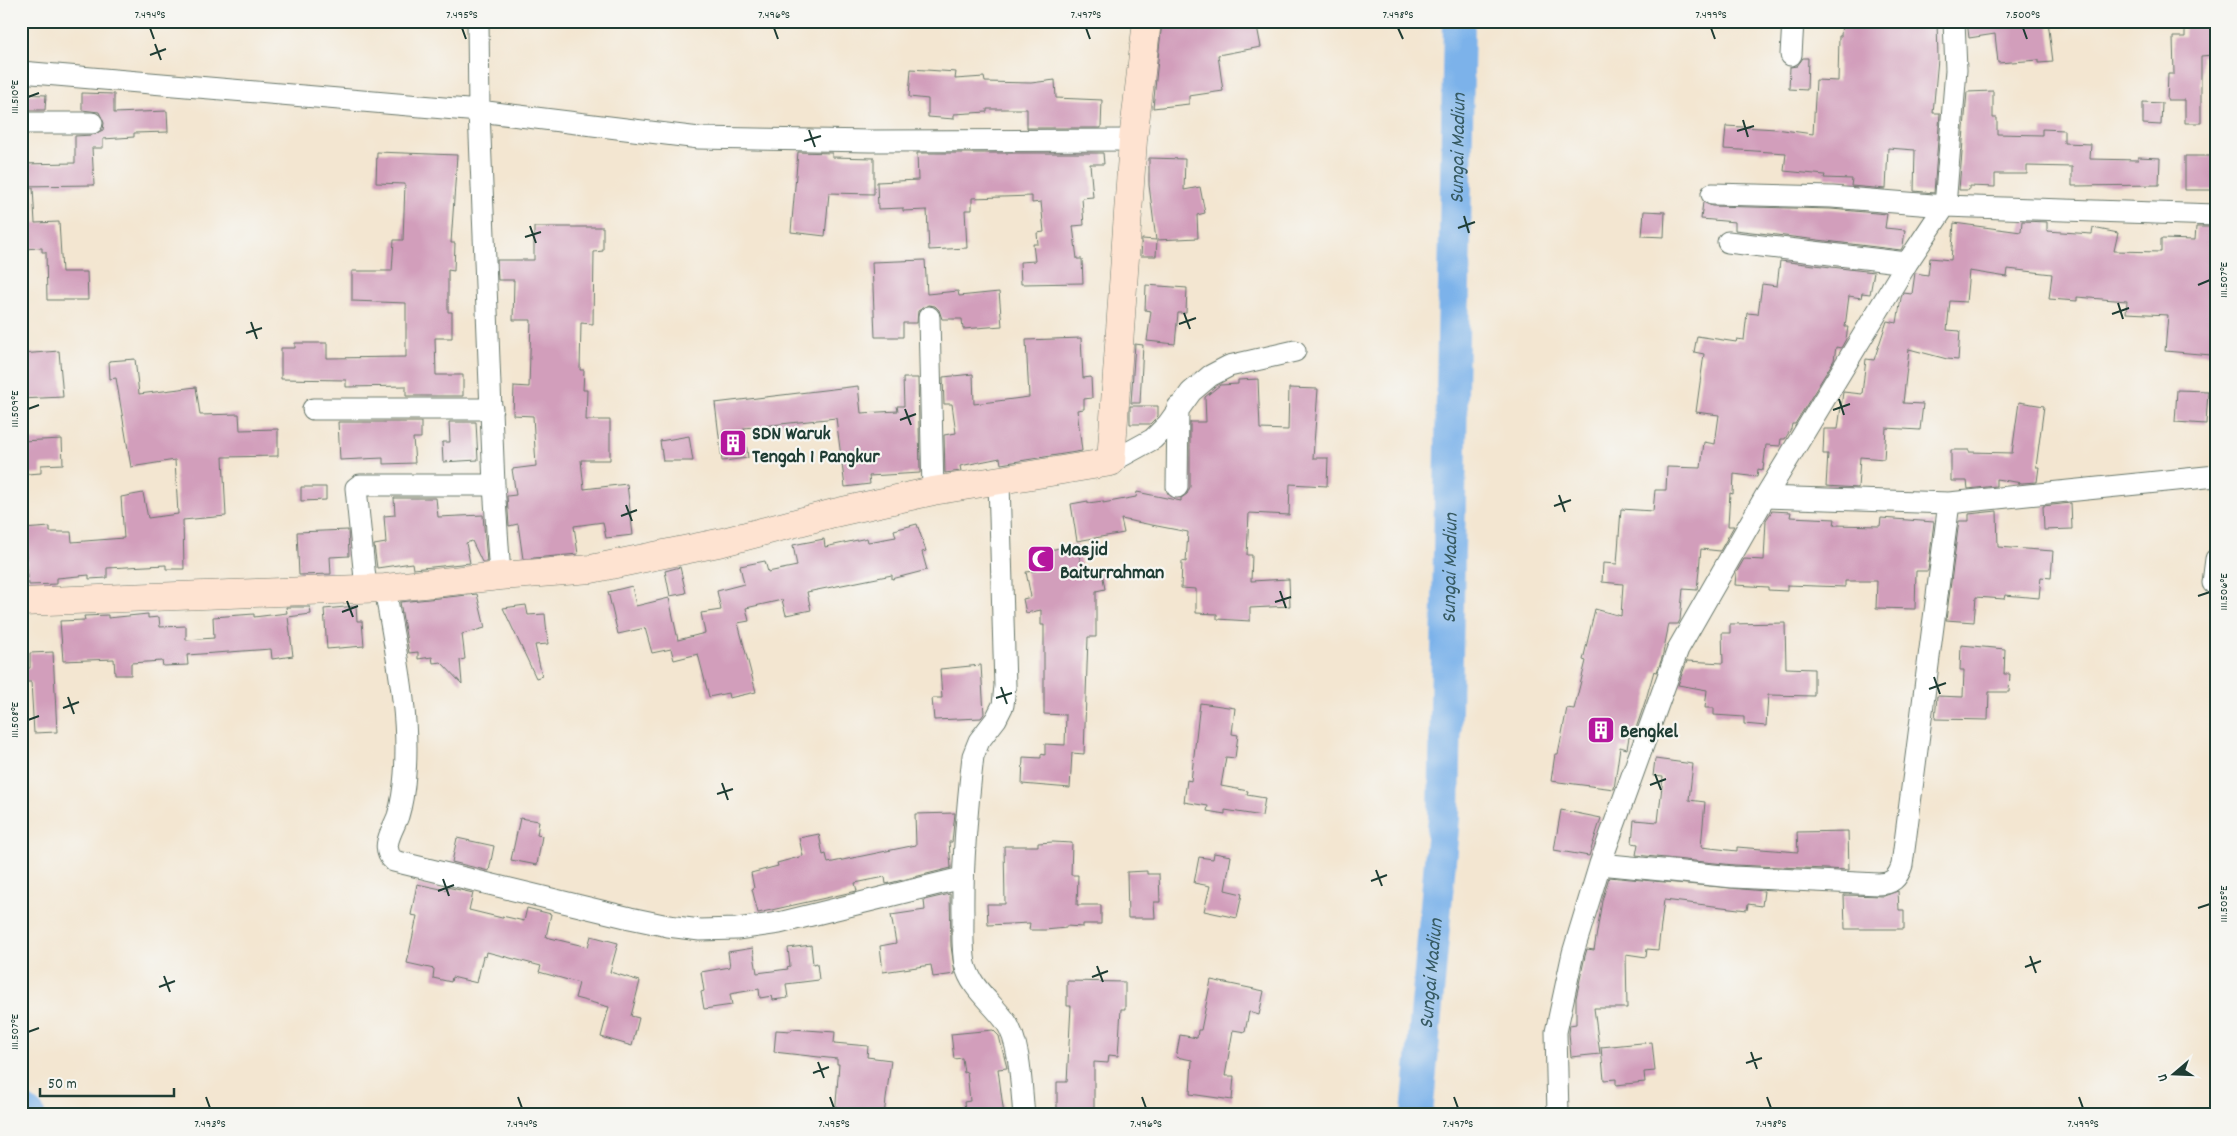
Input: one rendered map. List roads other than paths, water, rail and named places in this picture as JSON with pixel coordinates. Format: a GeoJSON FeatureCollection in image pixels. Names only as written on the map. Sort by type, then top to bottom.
{"type":"FeatureCollection","features":[{"type":"Feature","properties":{"kind":"street"},"geometry":{"type":"LineString","coordinates":[[478,21],[479,111],[494,485],[500,576]]}},
{"type":"Feature","properties":{"kind":"street"},"geometry":{"type":"LineString","coordinates":[[1111,462],[1133,140],[1147,21]]}},
{"type":"Feature","properties":{"kind":"street"},"geometry":{"type":"LineString","coordinates":[[1791,55],[1793,21]]}},
{"type":"Feature","properties":{"kind":"street"},"geometry":{"type":"LineString","coordinates":[[1558,1115],[1556,1032],[1573,953],[1600,864],[1678,649],[1766,497],[1907,264],[1945,206],[1951,151],[1956,70],[1954,21]]}},
{"type":"Feature","properties":{"kind":"street"},"geometry":{"type":"LineString","coordinates":[[21,72],[479,111],[699,138],[870,141],[1133,140]]}},
{"type":"Feature","properties":{"kind":"street"},"geometry":{"type":"LineString","coordinates":[[21,123],[92,123]]}},
{"type":"Feature","properties":{"kind":"street"},"geometry":{"type":"LineString","coordinates":[[1712,194],[1832,197],[1945,206],[2216,215]]}},
{"type":"Feature","properties":{"kind":"street"},"geometry":{"type":"LineString","coordinates":[[1728,242],[1907,264]]}},
{"type":"Feature","properties":{"kind":"street"},"geometry":{"type":"LineString","coordinates":[[929,317],[933,491]]}},
{"type":"Feature","properties":{"kind":"street"},"geometry":{"type":"LineString","coordinates":[[21,602],[376,589],[500,576],[591,570],[723,542],[834,513],[933,491],[1000,482],[1111,462],[1154,439],[1168,424],[1178,407],[1191,392],[1210,376],[1228,366],[1295,351]]}},
{"type":"Feature","properties":{"kind":"street"},"geometry":{"type":"LineString","coordinates":[[1177,486],[1178,407]]}},
{"type":"Feature","properties":{"kind":"street"},"geometry":{"type":"LineString","coordinates":[[313,409],[492,409]]}},
{"type":"Feature","properties":{"kind":"street"},"geometry":{"type":"LineString","coordinates":[[1766,497],[1949,502],[2216,476]]}},
{"type":"Feature","properties":{"kind":"street"},"geometry":{"type":"LineString","coordinates":[[1000,482],[1005,686],[1003,705],[979,741],[973,756],[962,878],[965,963],[971,982],[1006,1022],[1011,1033],[1016,1048],[1024,1115]]}},
{"type":"Feature","properties":{"kind":"street"},"geometry":{"type":"LineString","coordinates":[[494,485],[360,485],[356,488],[376,589],[404,705],[407,746],[404,788],[398,816],[388,837],[387,851],[394,861],[630,918],[700,930],[737,929],[779,923],[962,878]]}},
{"type":"Feature","properties":{"kind":"street"},"geometry":{"type":"LineString","coordinates":[[1600,864],[1733,877],[1878,884],[1894,881],[1900,874],[1902,865],[1949,502]]}},
{"type":"Feature","properties":{"kind":"street"},"geometry":{"type":"LineString","coordinates":[[2213,583],[2216,559]]}},
{"type":"Feature","properties":{"kind":"waterway","name":"Sungai Madiun"},"geometry":{"type":"LineString","coordinates":[[1417,1115],[1444,817],[1459,21]]}},
{"type":"Feature","properties":{"kind":"waterway","name":"Sungai Madiun"},"geometry":{"type":"LineString","coordinates":[[21,1109],[29,1115]]}},
{"type":"Feature","properties":{"kind":"place","name":"SDN Waruk Tengah 1 Pangkur"},"geometry":{"type":"Point","coordinates":[733,443]}},
{"type":"Feature","properties":{"kind":"place","name":"Masjid Baiturrahman"},"geometry":{"type":"Point","coordinates":[1041,559]}},
{"type":"Feature","properties":{"kind":"place","name":"Bengkel"},"geometry":{"type":"Point","coordinates":[1601,730]}}]}
